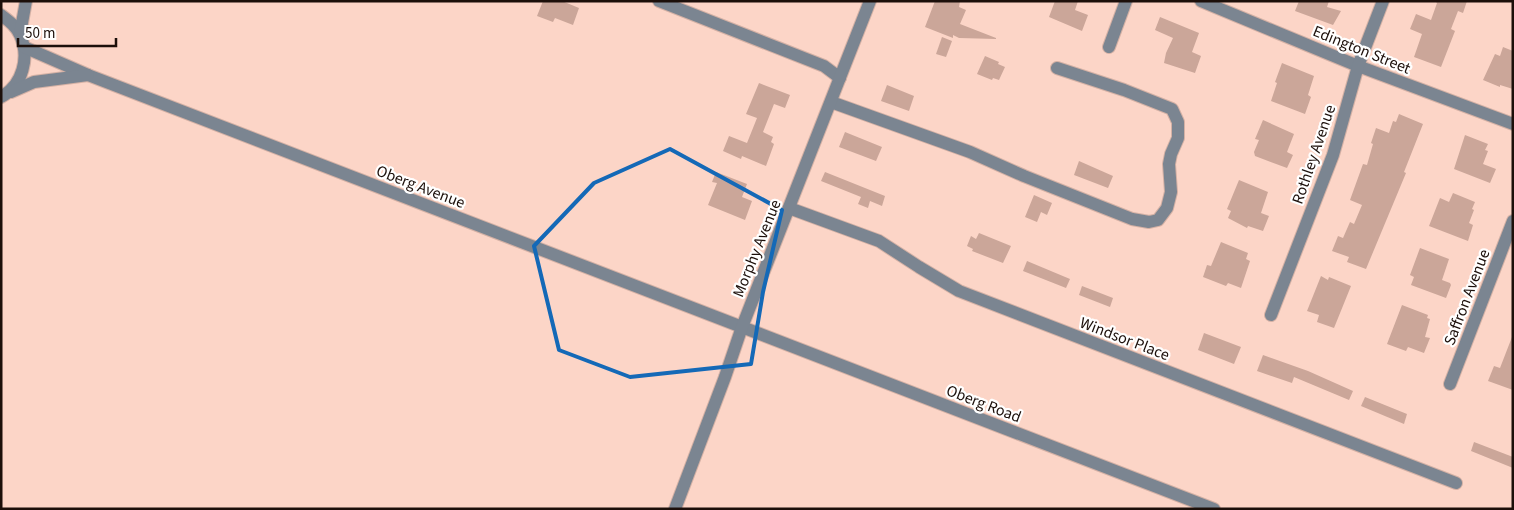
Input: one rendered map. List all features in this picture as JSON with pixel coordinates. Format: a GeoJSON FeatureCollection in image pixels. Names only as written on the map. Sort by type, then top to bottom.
{"type":"FeatureCollection","features":[{"type":"Feature","properties":{"kind":"street"},"geometry":{"type":"LineString","coordinates":[[4,96],[16,84],[22,73],[25,60],[22,40],[26,1]]}},
{"type":"Feature","properties":{"kind":"street"},"geometry":{"type":"LineString","coordinates":[[659,1],[824,66],[840,78]]}},
{"type":"Feature","properties":{"kind":"street","name":"Morphy Avenue"},"geometry":{"type":"LineString","coordinates":[[675,509],[742,327],[870,1]]}},
{"type":"Feature","properties":{"kind":"street"},"geometry":{"type":"LineString","coordinates":[[1109,48],[1126,1]]}},
{"type":"Feature","properties":{"kind":"street","name":"Edington Street"},"geometry":{"type":"LineString","coordinates":[[1201,1],[1358,66],[1513,124]]}},
{"type":"Feature","properties":{"kind":"street","name":"Rothley Avenue"},"geometry":{"type":"LineString","coordinates":[[1271,315],[1333,155],[1358,66],[1383,1]]}},
{"type":"Feature","properties":{"kind":"street"},"geometry":{"type":"LineString","coordinates":[[1,15],[12,23],[22,40]]}},
{"type":"Feature","properties":{"kind":"street","name":"Oberg Avenue"},"geometry":{"type":"LineString","coordinates":[[22,40],[88,75],[742,327]]}},
{"type":"Feature","properties":{"kind":"street"},"geometry":{"type":"LineString","coordinates":[[831,102],[970,152],[1024,176],[1132,218],[1148,222],[1158,220],[1167,208],[1171,192],[1169,164],[1178,138],[1178,122],[1172,109],[1124,90],[1057,68]]}},
{"type":"Feature","properties":{"kind":"street","name":"Oberg Avenue"},"geometry":{"type":"LineString","coordinates":[[4,96],[34,82],[88,75]]}},
{"type":"Feature","properties":{"kind":"street","name":"Windsor Place"},"geometry":{"type":"LineString","coordinates":[[789,208],[879,241],[959,291],[1456,483]]}},
{"type":"Feature","properties":{"kind":"street","name":"Saffron Avenue"},"geometry":{"type":"LineString","coordinates":[[1450,384],[1513,221]]}},
{"type":"Feature","properties":{"kind":"street","name":"Oberg Road"},"geometry":{"type":"LineString","coordinates":[[742,327],[1214,509]]}},
{"type":"Feature","properties":{"kind":"highlighted area"},"geometry":{"type":"Polygon","coordinates":[[[670,149],[782,210],[763,292],[751,364],[630,377],[559,350],[534,246],[594,183],[670,149]]]}},
{"type":"Feature","properties":{"kind":"building"},"geometry":{"type":"Polygon","coordinates":[[[543,1],[562,1],[579,8],[573,25],[555,18],[553,22],[537,16],[543,1]]]}},
{"type":"Feature","properties":{"kind":"building"},"geometry":{"type":"Polygon","coordinates":[[[935,1],[960,1],[959,7],[966,10],[960,24],[996,39],[959,38],[953,35],[953,38],[925,27],[935,1]]]}},
{"type":"Feature","properties":{"kind":"building"},"geometry":{"type":"Polygon","coordinates":[[[1055,1],[1078,1],[1075,10],[1088,15],[1082,31],[1049,17],[1055,1]]]}},
{"type":"Feature","properties":{"kind":"building"},"geometry":{"type":"Polygon","coordinates":[[[1299,1],[1329,1],[1327,7],[1341,11],[1333,25],[1295,11],[1299,1]]]}},
{"type":"Feature","properties":{"kind":"building"},"geometry":{"type":"Polygon","coordinates":[[[1435,1],[1467,1],[1463,13],[1458,11],[1451,29],[1455,31],[1441,67],[1414,57],[1422,34],[1410,29],[1416,14],[1431,20],[1437,3],[1435,1]]]}},
{"type":"Feature","properties":{"kind":"building"},"geometry":{"type":"Polygon","coordinates":[[[1160,17],[1199,33],[1192,52],[1201,56],[1195,73],[1164,63],[1166,53],[1173,38],[1155,30],[1160,17]]]}},
{"type":"Feature","properties":{"kind":"building"},"geometry":{"type":"Polygon","coordinates":[[[942,37],[952,41],[946,57],[936,54],[942,37]]]}},
{"type":"Feature","properties":{"kind":"building"},"geometry":{"type":"Polygon","coordinates":[[[1503,47],[1513,51],[1513,89],[1500,85],[1500,87],[1483,80],[1495,54],[1500,56],[1503,47]]]}},
{"type":"Feature","properties":{"kind":"building"},"geometry":{"type":"Polygon","coordinates":[[[985,56],[1005,67],[999,80],[993,78],[992,80],[977,74],[985,56]]]}},
{"type":"Feature","properties":{"kind":"building"},"geometry":{"type":"Polygon","coordinates":[[[1282,63],[1314,76],[1308,95],[1311,97],[1305,114],[1271,101],[1282,63]]]}},
{"type":"Feature","properties":{"kind":"building"},"geometry":{"type":"Polygon","coordinates":[[[759,83],[790,95],[785,108],[774,104],[763,132],[773,137],[771,142],[774,144],[766,166],[742,156],[741,159],[723,151],[729,136],[747,143],[757,118],[746,114],[759,83]]]}},
{"type":"Feature","properties":{"kind":"building"},"geometry":{"type":"Polygon","coordinates":[[[887,85],[914,96],[909,111],[881,101],[887,85]]]}},
{"type":"Feature","properties":{"kind":"building"},"geometry":{"type":"Polygon","coordinates":[[[1399,114],[1423,124],[1404,172],[1406,173],[1366,269],[1347,262],[1349,257],[1332,251],[1338,236],[1343,238],[1350,222],[1354,224],[1362,205],[1350,200],[1363,164],[1367,165],[1376,128],[1389,133],[1393,121],[1396,122],[1399,114]]]}},
{"type":"Feature","properties":{"kind":"building"},"geometry":{"type":"Polygon","coordinates":[[[1263,120],[1294,134],[1287,152],[1293,155],[1287,168],[1255,156],[1254,152],[1259,140],[1255,139],[1263,120]]]}},
{"type":"Feature","properties":{"kind":"building"},"geometry":{"type":"Polygon","coordinates":[[[845,132],[882,147],[876,161],[839,147],[845,132]]]}},
{"type":"Feature","properties":{"kind":"building"},"geometry":{"type":"Polygon","coordinates":[[[1465,135],[1488,144],[1485,150],[1488,151],[1483,164],[1496,169],[1490,183],[1454,169],[1465,135]]]}},
{"type":"Feature","properties":{"kind":"building"},"geometry":{"type":"Polygon","coordinates":[[[1079,161],[1113,176],[1108,188],[1074,175],[1079,161]]]}},
{"type":"Feature","properties":{"kind":"building"},"geometry":{"type":"Polygon","coordinates":[[[716,172],[747,184],[742,197],[752,201],[745,220],[708,205],[717,183],[712,182],[716,172]]]}},
{"type":"Feature","properties":{"kind":"building"},"geometry":{"type":"Polygon","coordinates":[[[825,172],[885,196],[882,206],[870,201],[868,208],[858,204],[861,197],[821,181],[825,172]]]}},
{"type":"Feature","properties":{"kind":"building"},"geometry":{"type":"Polygon","coordinates":[[[1239,180],[1268,192],[1261,213],[1269,216],[1263,231],[1248,226],[1247,228],[1228,218],[1231,211],[1227,209],[1239,180]]]}},
{"type":"Feature","properties":{"kind":"building"},"geometry":{"type":"Polygon","coordinates":[[[1453,193],[1475,202],[1469,223],[1473,225],[1468,241],[1429,226],[1440,198],[1449,202],[1453,193]]]}},
{"type":"Feature","properties":{"kind":"building"},"geometry":{"type":"Polygon","coordinates":[[[1034,195],[1052,203],[1047,215],[1041,212],[1037,222],[1025,217],[1034,195]]]}},
{"type":"Feature","properties":{"kind":"building"},"geometry":{"type":"Polygon","coordinates":[[[979,233],[1011,246],[1003,263],[972,251],[973,249],[967,246],[971,236],[976,239],[979,233]]]}},
{"type":"Feature","properties":{"kind":"building"},"geometry":{"type":"Polygon","coordinates":[[[1221,242],[1248,253],[1246,259],[1250,261],[1241,288],[1228,283],[1226,286],[1203,277],[1207,265],[1211,266],[1221,242]]]}},
{"type":"Feature","properties":{"kind":"building"},"geometry":{"type":"Polygon","coordinates":[[[1420,248],[1449,259],[1442,280],[1451,285],[1446,298],[1411,285],[1414,277],[1410,275],[1420,248]]]}},
{"type":"Feature","properties":{"kind":"building"},"geometry":{"type":"Polygon","coordinates":[[[1027,261],[1070,279],[1066,288],[1023,271],[1027,261]]]}},
{"type":"Feature","properties":{"kind":"building"},"geometry":{"type":"Polygon","coordinates":[[[1321,276],[1328,280],[1329,277],[1351,286],[1334,328],[1317,322],[1319,315],[1307,311],[1321,276]]]}},
{"type":"Feature","properties":{"kind":"building"},"geometry":{"type":"Polygon","coordinates":[[[1082,286],[1113,298],[1110,307],[1079,295],[1082,286]]]}},
{"type":"Feature","properties":{"kind":"building"},"geometry":{"type":"Polygon","coordinates":[[[1402,305],[1428,315],[1427,318],[1430,319],[1425,337],[1430,338],[1424,353],[1408,347],[1406,351],[1387,344],[1402,305]]]}},
{"type":"Feature","properties":{"kind":"building"},"geometry":{"type":"Polygon","coordinates":[[[1204,333],[1241,347],[1234,364],[1198,350],[1204,333]]]}},
{"type":"Feature","properties":{"kind":"building"},"geometry":{"type":"Polygon","coordinates":[[[1512,337],[1513,390],[1488,381],[1494,366],[1500,368],[1512,337]]]}},
{"type":"Feature","properties":{"kind":"building"},"geometry":{"type":"Polygon","coordinates":[[[1263,355],[1308,371],[1353,391],[1349,400],[1294,377],[1292,383],[1257,371],[1263,355]]]}},
{"type":"Feature","properties":{"kind":"building"},"geometry":{"type":"Polygon","coordinates":[[[1365,397],[1407,414],[1404,424],[1361,406],[1365,397]]]}},
{"type":"Feature","properties":{"kind":"building"},"geometry":{"type":"Polygon","coordinates":[[[1474,442],[1513,457],[1513,468],[1471,451],[1474,442]]]}}]}
